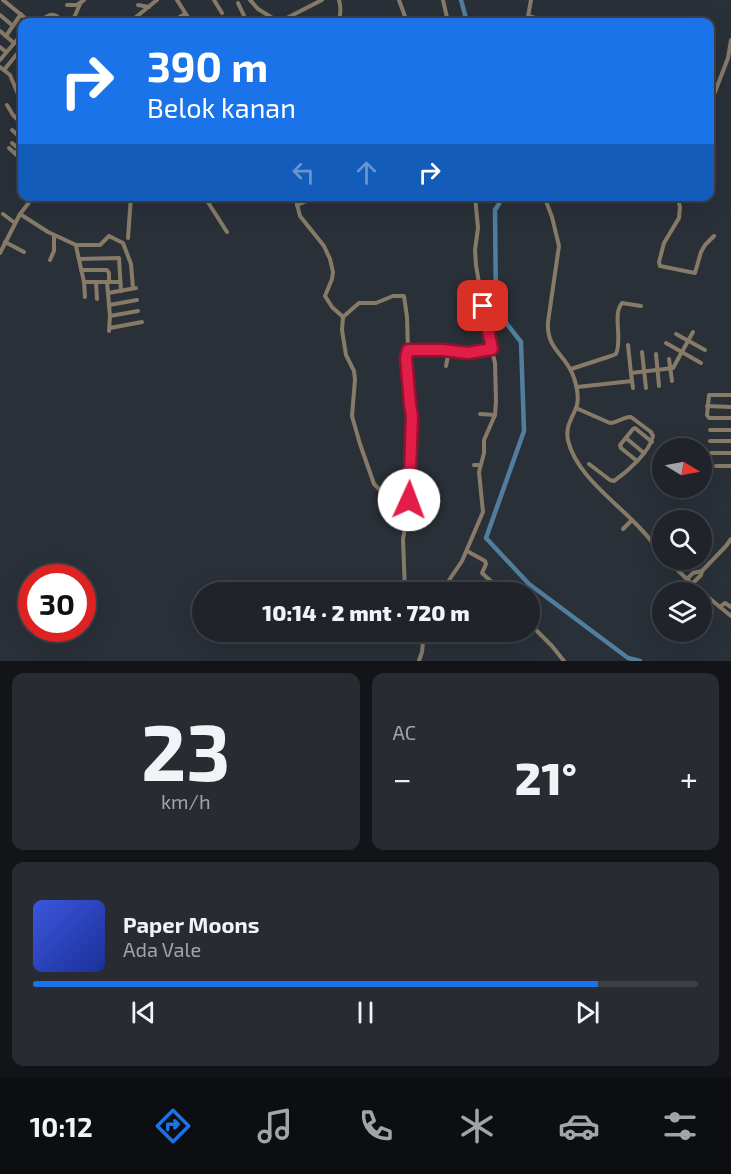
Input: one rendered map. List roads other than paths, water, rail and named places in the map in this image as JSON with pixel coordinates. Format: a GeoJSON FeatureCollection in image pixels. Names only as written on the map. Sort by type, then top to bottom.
{"type":"FeatureCollection","features":[{"type":"Feature","properties":{"kind":"street"},"geometry":{"type":"LineString","coordinates":[[3,0],[26,18]]}},
{"type":"Feature","properties":{"kind":"street"},"geometry":{"type":"LineString","coordinates":[[74,17],[84,0]]}},
{"type":"Feature","properties":{"kind":"street"},"geometry":{"type":"LineString","coordinates":[[136,17],[157,0]]}},
{"type":"Feature","properties":{"kind":"street"},"geometry":{"type":"LineString","coordinates":[[177,0],[188,18]]}},
{"type":"Feature","properties":{"kind":"street"},"geometry":{"type":"LineString","coordinates":[[214,0],[222,13]]}},
{"type":"Feature","properties":{"kind":"street"},"geometry":{"type":"LineString","coordinates":[[250,0],[258,9],[273,18]]}},
{"type":"Feature","properties":{"kind":"street"},"geometry":{"type":"LineString","coordinates":[[287,18],[322,0]]}},
{"type":"Feature","properties":{"kind":"street"},"geometry":{"type":"LineString","coordinates":[[339,0],[342,12],[340,18]]}},
{"type":"Feature","properties":{"kind":"street"},"geometry":{"type":"LineString","coordinates":[[399,0],[406,18]]}},
{"type":"Feature","properties":{"kind":"street"},"geometry":{"type":"LineString","coordinates":[[443,0],[447,18]]}},
{"type":"Feature","properties":{"kind":"street"},"geometry":{"type":"LineString","coordinates":[[531,0],[528,16],[534,18]]}},
{"type":"Feature","properties":{"kind":"street"},"geometry":{"type":"LineString","coordinates":[[238,3],[245,18]]}},
{"type":"Feature","properties":{"kind":"street"},"geometry":{"type":"LineString","coordinates":[[67,5],[80,4]]}},
{"type":"Feature","properties":{"kind":"street"},"geometry":{"type":"LineString","coordinates":[[138,5],[149,7]]}},
{"type":"Feature","properties":{"kind":"street"},"geometry":{"type":"LineString","coordinates":[[18,18],[21,14]]}},
{"type":"Feature","properties":{"kind":"street"},"geometry":{"type":"LineString","coordinates":[[44,18],[53,14],[59,18]]}},
{"type":"Feature","properties":{"kind":"street"},"geometry":{"type":"LineString","coordinates":[[178,18],[185,14]]}},
{"type":"Feature","properties":{"kind":"street"},"geometry":{"type":"LineString","coordinates":[[0,15],[13,26]]}},
{"type":"Feature","properties":{"kind":"street"},"geometry":{"type":"LineString","coordinates":[[6,36],[18,18]]}},
{"type":"Feature","properties":{"kind":"street"},"geometry":{"type":"LineString","coordinates":[[0,31],[14,43]]}},
{"type":"Feature","properties":{"kind":"street"},"geometry":{"type":"LineString","coordinates":[[0,60],[18,38]]}},
{"type":"Feature","properties":{"kind":"street"},"geometry":{"type":"LineString","coordinates":[[714,95],[728,58],[731,39]]}},
{"type":"Feature","properties":{"kind":"street"},"geometry":{"type":"LineString","coordinates":[[0,47],[6,52]]}},
{"type":"Feature","properties":{"kind":"street"},"geometry":{"type":"LineString","coordinates":[[18,52],[2,68],[10,75],[18,92]]}},
{"type":"Feature","properties":{"kind":"street"},"geometry":{"type":"LineString","coordinates":[[7,105],[18,120]]}},
{"type":"Feature","properties":{"kind":"street"},"geometry":{"type":"LineString","coordinates":[[12,130],[18,135]]}},
{"type":"Feature","properties":{"kind":"street"},"geometry":{"type":"LineString","coordinates":[[12,143],[18,146]]}},
{"type":"Feature","properties":{"kind":"street"},"geometry":{"type":"LineString","coordinates":[[9,148],[18,156]]}},
{"type":"Feature","properties":{"kind":"street"},"geometry":{"type":"LineString","coordinates":[[0,253],[29,201]]}},
{"type":"Feature","properties":{"kind":"street"},"geometry":{"type":"LineString","coordinates":[[128,238],[132,201]]}},
{"type":"Feature","properties":{"kind":"street"},"geometry":{"type":"LineString","coordinates":[[207,201],[227,232]]}},
{"type":"Feature","properties":{"kind":"street"},"geometry":{"type":"LineString","coordinates":[[297,201],[300,216],[324,246],[330,258],[332,279],[324,295],[327,302],[342,316],[346,355],[354,371],[355,380],[352,416],[374,484],[405,506],[408,515],[403,539],[405,582]]}},
{"type":"Feature","properties":{"kind":"street"},"geometry":{"type":"LineString","coordinates":[[297,205],[307,201]]}},
{"type":"Feature","properties":{"kind":"street"},"geometry":{"type":"LineString","coordinates":[[448,582],[468,551],[483,512],[479,478],[480,465],[484,453],[484,440],[495,415],[496,371],[476,265],[475,250],[478,228],[475,201]]}},
{"type":"Feature","properties":{"kind":"street"},"geometry":{"type":"LineString","coordinates":[[545,201],[552,217],[559,246],[548,322],[550,343],[571,369],[577,387],[576,408],[567,429],[571,450],[583,471],[652,541]]}},
{"type":"Feature","properties":{"kind":"street"},"geometry":{"type":"LineString","coordinates":[[678,201],[679,218],[666,237],[659,261],[660,266],[696,273],[701,252],[705,244],[714,236]]}},
{"type":"Feature","properties":{"kind":"street"},"geometry":{"type":"LineString","coordinates":[[3,214],[15,223]]}},
{"type":"Feature","properties":{"kind":"street"},"geometry":{"type":"LineString","coordinates":[[20,214],[54,236],[76,245],[100,245],[108,236],[123,243],[131,264],[134,288],[108,293]]}},
{"type":"Feature","properties":{"kind":"street"},"geometry":{"type":"LineString","coordinates":[[50,260],[54,251],[54,236]]}},
{"type":"Feature","properties":{"kind":"street"},"geometry":{"type":"LineString","coordinates":[[5,242],[24,252]]}},
{"type":"Feature","properties":{"kind":"street"},"geometry":{"type":"LineString","coordinates":[[76,245],[85,297]]}},
{"type":"Feature","properties":{"kind":"street"},"geometry":{"type":"LineString","coordinates":[[79,259],[118,257],[120,259],[121,291]]}},
{"type":"Feature","properties":{"kind":"street"},"geometry":{"type":"LineString","coordinates":[[120,264],[131,264]]}},
{"type":"Feature","properties":{"kind":"street"},"geometry":{"type":"LineString","coordinates":[[81,270],[107,270],[109,273],[109,330],[142,322]]}},
{"type":"Feature","properties":{"kind":"street"},"geometry":{"type":"LineString","coordinates":[[84,282],[120,282]]}},
{"type":"Feature","properties":{"kind":"street"},"geometry":{"type":"LineString","coordinates":[[96,282],[97,299]]}},
{"type":"Feature","properties":{"kind":"street"},"geometry":{"type":"LineString","coordinates":[[342,316],[358,303],[376,303],[393,296],[404,296],[412,428],[410,495],[409,503],[405,506]]}},
{"type":"Feature","properties":{"kind":"street"},"geometry":{"type":"LineString","coordinates":[[109,305],[137,300]]}},
{"type":"Feature","properties":{"kind":"street"},"geometry":{"type":"LineString","coordinates":[[571,369],[616,354],[620,306],[624,303],[641,306]]}},
{"type":"Feature","properties":{"kind":"street"},"geometry":{"type":"LineString","coordinates":[[110,316],[138,311]]}},
{"type":"Feature","properties":{"kind":"street"},"geometry":{"type":"LineString","coordinates":[[631,373],[670,369],[676,364],[693,332]]}},
{"type":"Feature","properties":{"kind":"street"},"geometry":{"type":"LineString","coordinates":[[676,334],[705,350]]}},
{"type":"Feature","properties":{"kind":"street"},"geometry":{"type":"LineString","coordinates":[[666,343],[701,363]]}},
{"type":"Feature","properties":{"kind":"street"},"geometry":{"type":"LineString","coordinates":[[628,345],[633,388]]}},
{"type":"Feature","properties":{"kind":"street"},"geometry":{"type":"LineString","coordinates":[[408,350],[449,350],[468,353],[492,349]]}},
{"type":"Feature","properties":{"kind":"street"},"geometry":{"type":"LineString","coordinates":[[446,366],[449,350]]}},
{"type":"Feature","properties":{"kind":"street"},"geometry":{"type":"LineString","coordinates":[[642,352],[646,388]]}},
{"type":"Feature","properties":{"kind":"street"},"geometry":{"type":"LineString","coordinates":[[656,354],[659,386]]}},
{"type":"Feature","properties":{"kind":"street"},"geometry":{"type":"LineString","coordinates":[[669,359],[672,381]]}},
{"type":"Feature","properties":{"kind":"street"},"geometry":{"type":"LineString","coordinates":[[577,387],[632,381]]}},
{"type":"Feature","properties":{"kind":"street"},"geometry":{"type":"LineString","coordinates":[[731,395],[709,395],[707,406],[708,418],[731,418]]}},
{"type":"Feature","properties":{"kind":"street"},"geometry":{"type":"LineString","coordinates":[[707,406],[731,407]]}},
{"type":"Feature","properties":{"kind":"street"},"geometry":{"type":"LineString","coordinates":[[576,408],[610,423],[631,417],[651,432],[653,438]]}},
{"type":"Feature","properties":{"kind":"street"},"geometry":{"type":"LineString","coordinates":[[480,414],[495,415]]}},
{"type":"Feature","properties":{"kind":"street"},"geometry":{"type":"LineString","coordinates":[[589,464],[613,481],[616,480],[637,461],[652,442],[635,428],[620,447],[637,461]]}},
{"type":"Feature","properties":{"kind":"street"},"geometry":{"type":"LineString","coordinates":[[710,430],[731,430]]}},
{"type":"Feature","properties":{"kind":"street"},"geometry":{"type":"LineString","coordinates":[[626,438],[644,453]]}},
{"type":"Feature","properties":{"kind":"street"},"geometry":{"type":"LineString","coordinates":[[712,441],[731,441]]}},
{"type":"Feature","properties":{"kind":"street"},"geometry":{"type":"LineString","coordinates":[[712,453],[731,453]]}},
{"type":"Feature","properties":{"kind":"street"},"geometry":{"type":"LineString","coordinates":[[474,465],[480,465]]}},
{"type":"Feature","properties":{"kind":"street"},"geometry":{"type":"LineString","coordinates":[[716,466],[731,466]]}},
{"type":"Feature","properties":{"kind":"street"},"geometry":{"type":"LineString","coordinates":[[623,529],[632,520]]}},
{"type":"Feature","properties":{"kind":"street"},"geometry":{"type":"LineString","coordinates":[[694,582],[731,539]]}},
{"type":"Feature","properties":{"kind":"street"},"geometry":{"type":"LineString","coordinates":[[468,551],[485,561],[482,573],[492,582]]}},
{"type":"Feature","properties":{"kind":"street"},"geometry":{"type":"LineString","coordinates":[[678,570],[690,582]]}},
{"type":"Feature","properties":{"kind":"street"},"geometry":{"type":"LineString","coordinates":[[687,579],[693,573],[702,571]]}},
{"type":"Feature","properties":{"kind":"street"},"geometry":{"type":"LineString","coordinates":[[712,600],[731,616]]}},
{"type":"Feature","properties":{"kind":"street"},"geometry":{"type":"LineString","coordinates":[[720,607],[725,603],[731,607]]}},
{"type":"Feature","properties":{"kind":"street"},"geometry":{"type":"LineString","coordinates":[[540,634],[564,661]]}},
{"type":"Feature","properties":{"kind":"street"},"geometry":{"type":"LineString","coordinates":[[419,661],[423,642]]}},
{"type":"Feature","properties":{"kind":"waterway"},"geometry":{"type":"LineString","coordinates":[[461,0],[466,18]]}},
{"type":"Feature","properties":{"kind":"waterway"},"geometry":{"type":"LineString","coordinates":[[501,201],[495,210],[496,310],[521,342],[524,431],[486,538],[529,584],[628,658],[640,661]]}}]}
